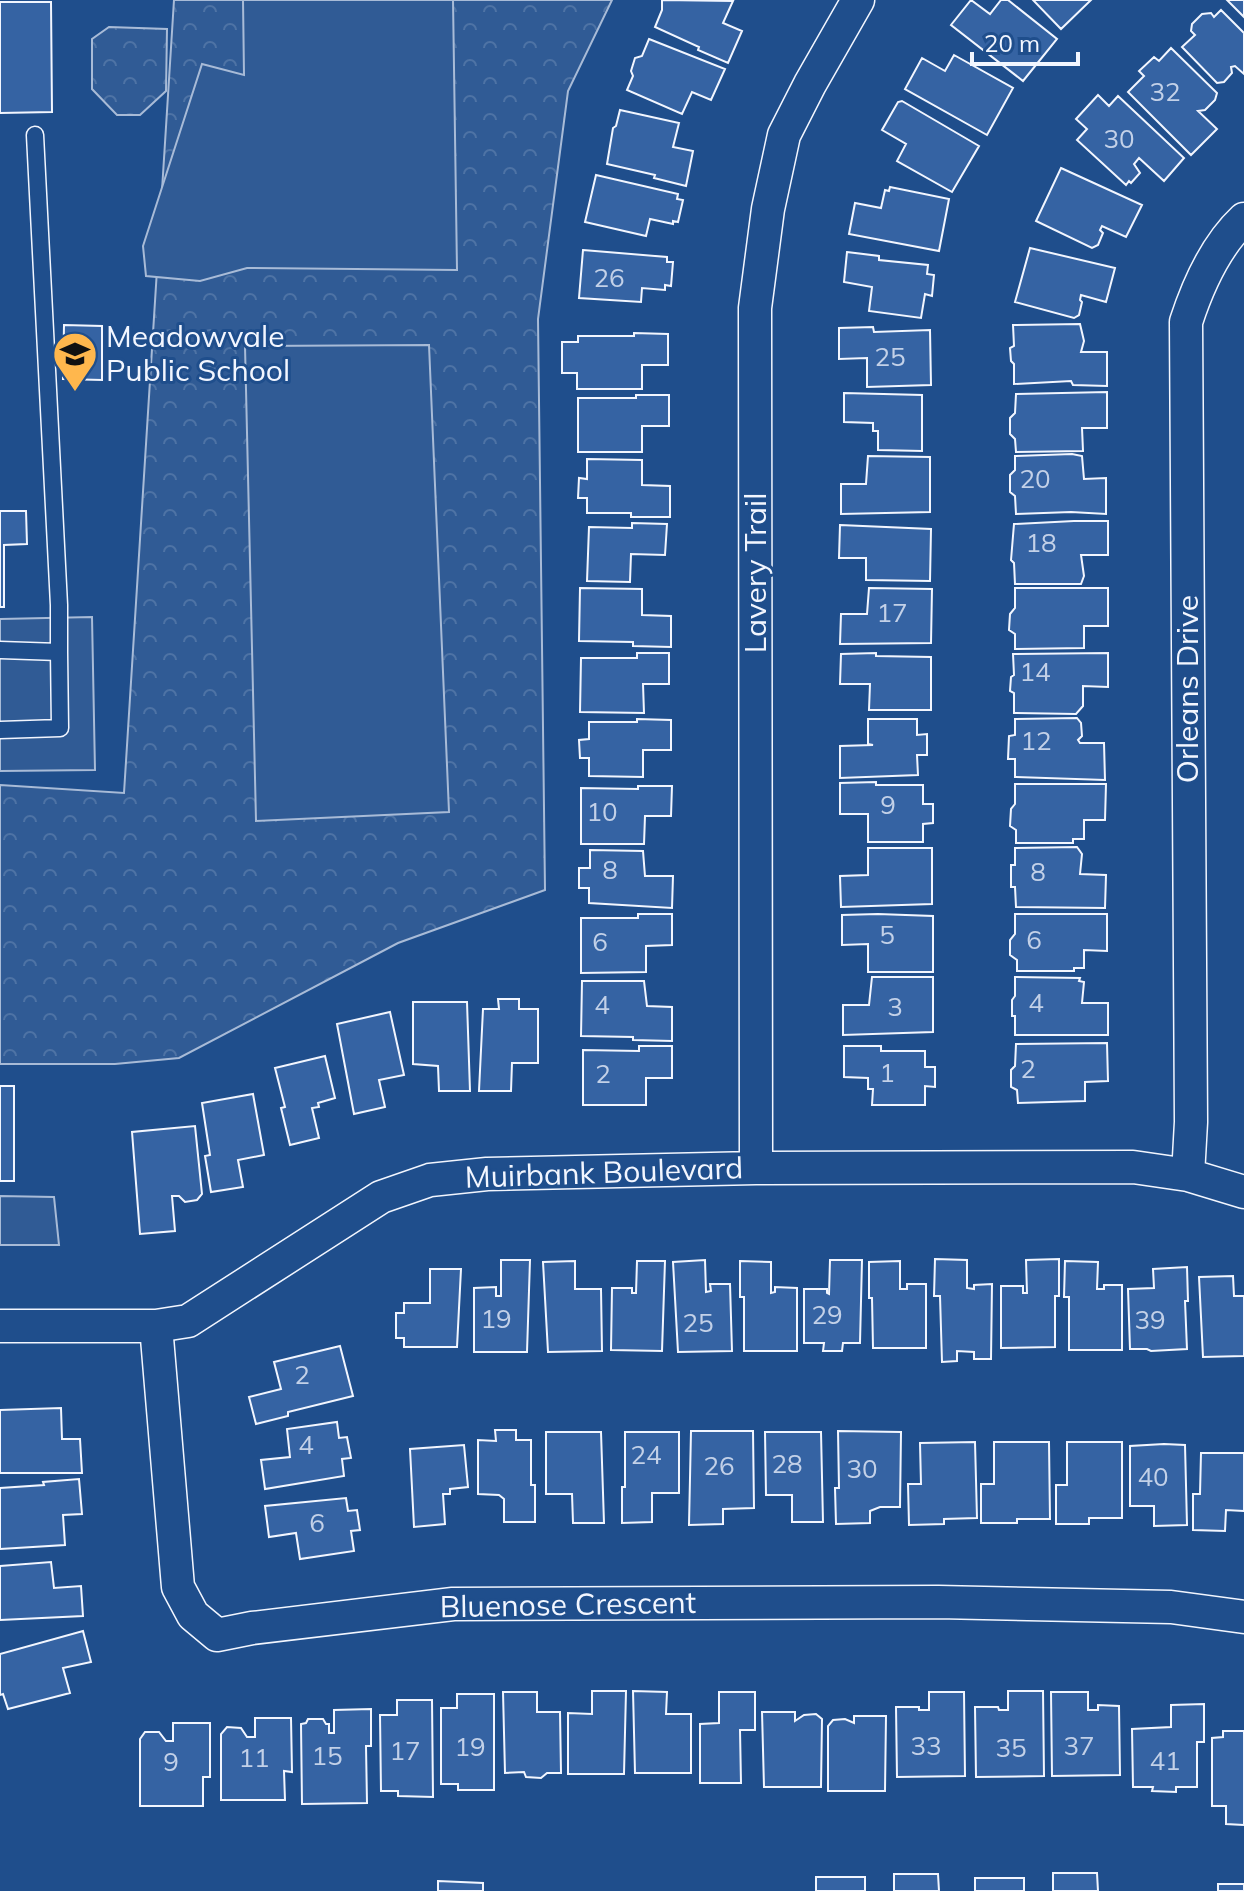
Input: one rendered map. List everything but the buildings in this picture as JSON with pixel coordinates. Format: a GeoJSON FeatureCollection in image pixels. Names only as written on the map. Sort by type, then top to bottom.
{"type":"FeatureCollection","features":[{"type":"Feature","properties":{"kind":"street","name":"Lavery Trail"},"geometry":{"type":"LineString","coordinates":[[756,1168],[755,308],[768,209],[784,135],[858,0]]}},
{"type":"Feature","properties":{"kind":"street","name":"Orleans Drive"},"geometry":{"type":"LineString","coordinates":[[1188,1175],[1191,1122],[1186,322],[1196,292],[1214,259],[1244,219]]}},
{"type":"Feature","properties":{"kind":"street","name":"Muirbank Boulevard"},"geometry":{"type":"LineString","coordinates":[[0,1326],[156,1326],[188,1321],[381,1197],[430,1180],[487,1174],[756,1168],[1133,1167],[1188,1175],[1244,1192]]}},
{"type":"Feature","properties":{"kind":"street","name":"Bluenose Crescent"},"geometry":{"type":"LineString","coordinates":[[156,1326],[178,1587],[193,1615],[217,1635],[453,1604],[1000,1603],[1171,1607],[1244,1617]]}},
{"type":"Feature","properties":{"kind":"lane"},"geometry":{"type":"LineString","coordinates":[[0,730],[60,728],[59,605],[35,135]]}},
{"type":"Feature","properties":{"kind":"lane"},"geometry":{"type":"LineString","coordinates":[[0,650],[59,652]]}},
{"type":"Feature","properties":{"kind":"green space"},"geometry":{"type":"Polygon","coordinates":[[[174,0],[612,0],[568,91],[538,319],[545,890],[398,943],[179,1058],[115,1064],[0,1064],[0,785],[124,793],[174,0]]]}},
{"type":"Feature","properties":{"kind":"green space"},"geometry":{"type":"Polygon","coordinates":[[[109,27],[167,29],[166,91],[140,115],[117,115],[92,89],[92,39],[109,27]]]}},
{"type":"Feature","properties":{"kind":"shaded area"},"geometry":{"type":"Polygon","coordinates":[[[243,0],[453,0],[457,270],[247,268],[200,281],[146,276],[143,246],[202,64],[244,75],[243,0]]]}},
{"type":"Feature","properties":{"kind":"shaded area"},"geometry":{"type":"Polygon","coordinates":[[[429,345],[449,812],[256,821],[245,346],[429,345]]]}},
{"type":"Feature","properties":{"kind":"shaded area"},"geometry":{"type":"Polygon","coordinates":[[[92,617],[95,770],[0,771],[0,619],[92,617]]]}},
{"type":"Feature","properties":{"kind":"shaded area"},"geometry":{"type":"Polygon","coordinates":[[[0,1196],[54,1197],[59,1245],[0,1245],[0,1196]]]}},
{"type":"Feature","properties":{"kind":"place","name":"Meadowvale Public School"},"geometry":{"type":"Point","coordinates":[75,393]}}]}
